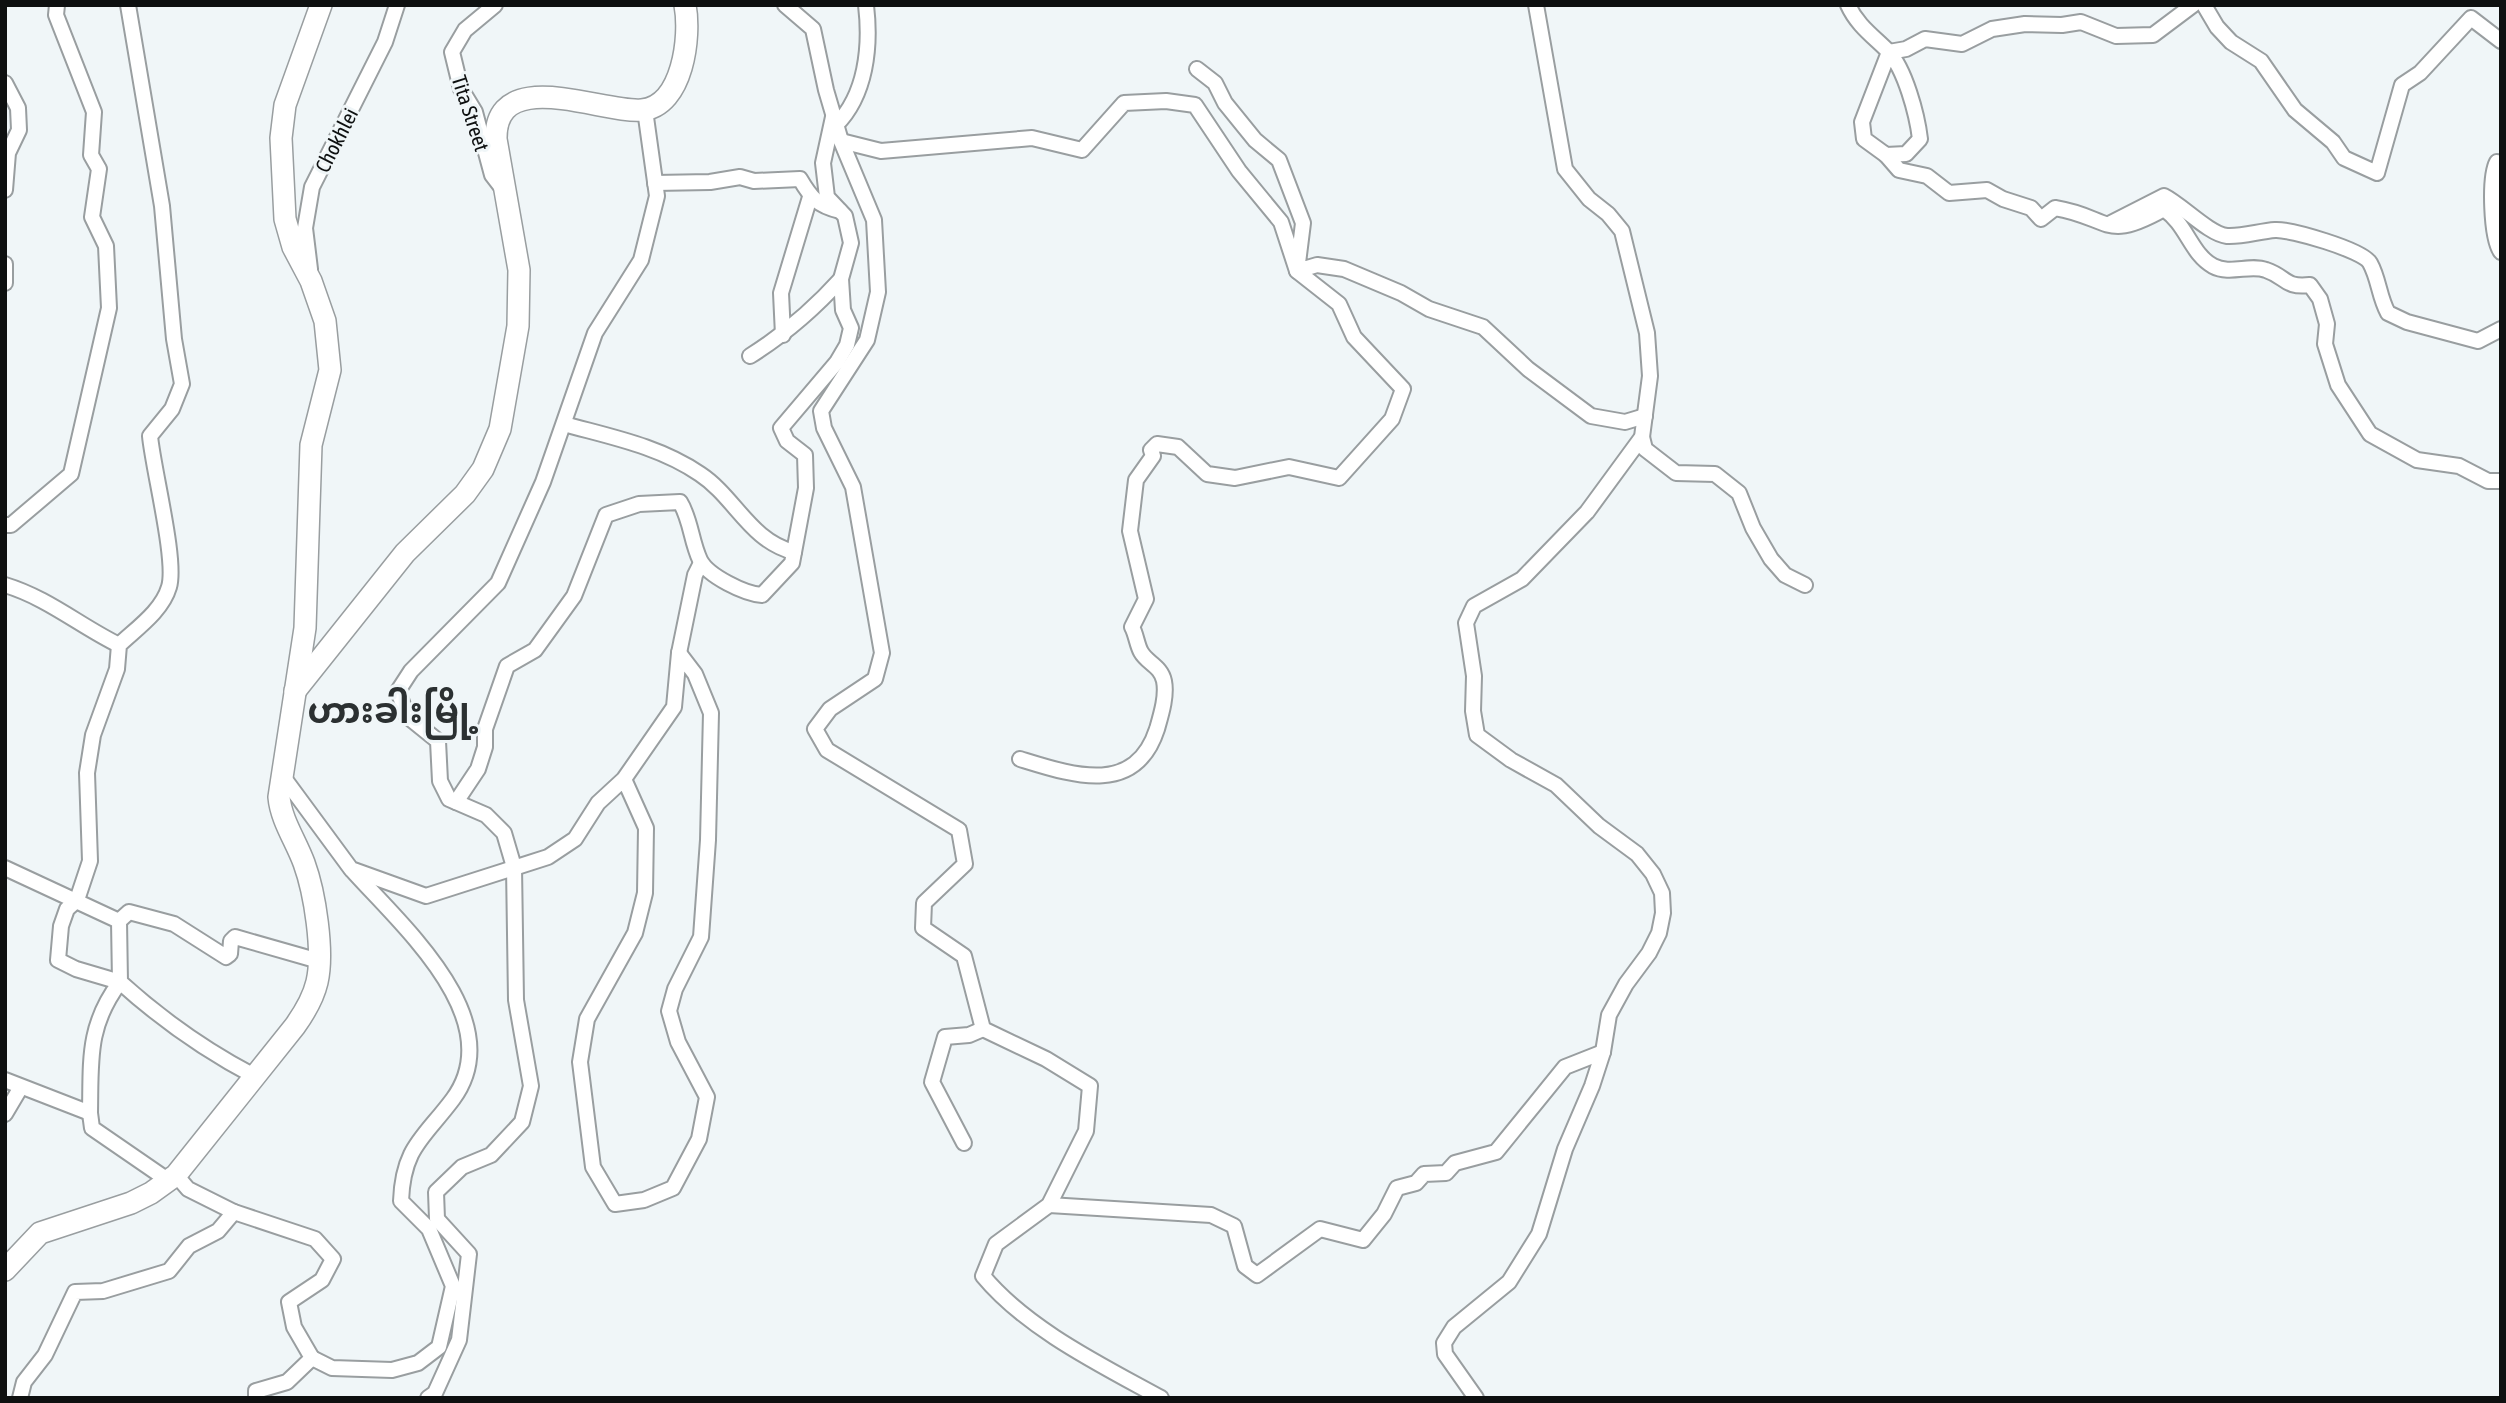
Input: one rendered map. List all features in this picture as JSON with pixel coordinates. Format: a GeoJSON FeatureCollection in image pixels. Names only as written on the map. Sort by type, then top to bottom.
{"type":"FeatureCollection","features":[{"type":"Feature","properties":{"kind":"highway"},"geometry":{"type":"LineString","coordinates":[[5,1270],[40,1233],[131,1203],[173,1178],[256,1077],[309,1006],[318,979],[319,961],[312,890],[280,808],[281,774],[305,628],[311,446],[330,370],[325,321],[311,281],[293,247],[285,219],[281,138],[285,104],[321,5]]}},
{"type":"Feature","properties":{"kind":"highway"},"geometry":{"type":"LineString","coordinates":[[293,692],[405,553],[465,494],[491,453],[506,407],[518,326],[519,270],[496,129],[506,111],[525,98],[550,97],[645,110],[666,95],[679,77],[685,50],[685,5]]}},
{"type":"Feature","properties":{"kind":"street"},"geometry":{"type":"LineString","coordinates":[[5,525],[11,524],[71,474],[109,308],[106,246],[92,217],[99,169],[91,155],[94,112],[56,15],[57,5]]}},
{"type":"Feature","properties":{"kind":"street"},"geometry":{"type":"LineString","coordinates":[[128,5],[162,206],[174,339],[182,384],[172,409],[150,436],[167,539],[169,586],[155,611],[120,645],[117,669],[93,735],[87,773],[90,861],[77,900],[67,909],[61,926],[58,960],[76,969],[120,982],[153,1012],[213,1055],[256,1077]]}},
{"type":"Feature","properties":{"kind":"street","name":"Chokhlei"},"geometry":{"type":"LineString","coordinates":[[311,281],[305,228],[312,187],[384,43],[397,5]]}},
{"type":"Feature","properties":{"kind":"street","name":"Tita Street"},"geometry":{"type":"LineString","coordinates":[[495,5],[465,30],[452,52],[461,89],[475,112],[492,175],[496,184],[505,190]]}},
{"type":"Feature","properties":{"kind":"street"},"geometry":{"type":"LineString","coordinates":[[785,5],[813,29],[841,141],[874,220],[878,292],[867,340],[821,411],[824,428],[853,487],[882,653],[875,679],[830,709],[815,729],[827,750],[959,830],[965,864],[924,903],[923,928],[964,956],[982,1029]]}},
{"type":"Feature","properties":{"kind":"street"},"geometry":{"type":"LineString","coordinates":[[701,563],[739,590],[762,595],[792,562],[806,488],[805,455],[788,441],[781,428],[837,362],[847,345],[851,328],[842,310],[841,279],[851,243],[845,216],[827,197],[823,163],[835,121],[850,111],[863,82],[866,5]]}},
{"type":"Feature","properties":{"kind":"street"},"geometry":{"type":"LineString","coordinates":[[1536,5],[1565,169],[1589,199],[1608,214],[1624,238],[1647,333],[1650,376],[1642,437],[1646,449],[1676,473],[1715,474],[1739,493],[1753,528],[1772,559],[1785,575],[1805,585]]}},
{"type":"Feature","properties":{"kind":"street"},"geometry":{"type":"LineString","coordinates":[[1848,5],[1867,32],[1889,52],[1911,99],[1920,139],[1906,154],[1886,155]]}},
{"type":"Feature","properties":{"kind":"street"},"geometry":{"type":"LineString","coordinates":[[1889,52],[1906,49],[1925,39],[1962,44],[1992,29],[2025,23],[2062,25],[2081,22],[2116,36],[2153,35],[2193,5]]}},
{"type":"Feature","properties":{"kind":"street"},"geometry":{"type":"LineString","coordinates":[[2204,5],[2217,27],[2231,42],[2261,61],[2295,110],[2333,142],[2344,158],[2377,173],[2402,85],[2420,73],[2471,18],[2501,41]]}},
{"type":"Feature","properties":{"kind":"street"},"geometry":{"type":"LineString","coordinates":[[1889,52],[1862,122],[1864,139],[1886,155],[1899,170],[1927,176],[1949,193],[1987,190],[2003,199],[2031,208],[2041,219],[2055,208],[2118,227],[2139,224],[2164,209],[2178,219],[2197,252],[2213,266],[2234,271],[2265,269],[2293,287],[2310,285],[2320,299],[2327,324],[2325,344],[2339,385],[2370,434],[2417,460],[2459,466],[2488,481],[2501,481]]}},
{"type":"Feature","properties":{"kind":"street"},"geometry":{"type":"LineString","coordinates":[[1198,69],[1215,83],[1225,103],[1255,140],[1279,160],[1303,223],[1297,271]]}},
{"type":"Feature","properties":{"kind":"street"},"geometry":{"type":"LineString","coordinates":[[5,83],[18,108],[19,130],[8,153],[5,190]]}},
{"type":"Feature","properties":{"kind":"street"},"geometry":{"type":"LineString","coordinates":[[841,141],[881,151],[1032,138],[1082,150],[1124,103],[1166,101],[1195,105],[1239,171],[1281,222],[1297,271],[1339,304],[1354,337],[1403,389],[1392,419],[1339,478],[1289,467],[1235,478],[1207,474],[1178,447],[1157,444],[1151,450],[1153,456],[1136,480],[1130,531],[1146,598],[1132,627],[1141,653],[1158,667],[1164,681],[1162,711],[1150,750],[1129,769],[1108,777],[1020,759]]}},
{"type":"Feature","properties":{"kind":"street"},"geometry":{"type":"LineString","coordinates":[[428,1398],[435,1393],[459,1340],[469,1254],[437,1220],[436,1192],[462,1167],[491,1155],[522,1122],[531,1086],[516,1000],[514,867],[504,833],[486,815],[449,799],[440,781],[438,741],[407,716],[398,691],[411,671],[498,583],[543,482],[595,333],[641,260],[657,196],[645,110]]}},
{"type":"Feature","properties":{"kind":"street"},"geometry":{"type":"LineString","coordinates":[[2501,163],[2497,162],[2491,172],[2493,216],[2501,252]]}},
{"type":"Feature","properties":{"kind":"street"},"geometry":{"type":"LineString","coordinates":[[655,183],[710,182],[740,177],[765,181],[800,179],[810,197],[822,207],[839,211]]}},
{"type":"Feature","properties":{"kind":"street"},"geometry":{"type":"LineString","coordinates":[[2106,225],[2164,196],[2182,206],[2207,227],[2226,236],[2293,231],[2312,239],[2356,250],[2368,260],[2388,313],[2407,322],[2478,341],[2501,329]]}},
{"type":"Feature","properties":{"kind":"street"},"geometry":{"type":"LineString","coordinates":[[783,335],[781,293],[810,197]]}},
{"type":"Feature","properties":{"kind":"street"},"geometry":{"type":"LineString","coordinates":[[5,264],[5,283]]}},
{"type":"Feature","properties":{"kind":"street"},"geometry":{"type":"LineString","coordinates":[[1297,271],[1317,265],[1344,270],[1401,293],[1429,309],[1483,327],[1517,360],[1564,398],[1591,415],[1625,422],[1645,416]]}},
{"type":"Feature","properties":{"kind":"street"},"geometry":{"type":"LineString","coordinates":[[750,356],[783,335],[811,312],[841,279]]}},
{"type":"Feature","properties":{"kind":"street"},"geometry":{"type":"LineString","coordinates":[[564,424],[655,449],[699,473],[761,537],[794,552]]}},
{"type":"Feature","properties":{"kind":"street"},"geometry":{"type":"LineString","coordinates":[[1475,1396],[1445,1354],[1444,1343],[1454,1327],[1490,1301],[1525,1261],[1539,1234],[1564,1149],[1592,1086],[1603,1052],[1609,1015],[1659,933],[1662,893],[1653,874],[1637,854],[1599,826],[1556,785],[1511,760],[1477,735],[1466,624],[1474,606],[1522,579],[1577,522],[1642,437]]}},
{"type":"Feature","properties":{"kind":"street"},"geometry":{"type":"LineString","coordinates":[[351,869],[426,896],[548,857],[575,839],[598,803],[624,779],[674,706],[685,616],[701,563],[688,515],[680,502],[639,504],[606,515],[574,596],[536,650],[507,666],[485,729],[485,747],[478,769],[456,802]]}},
{"type":"Feature","properties":{"kind":"street"},"geometry":{"type":"LineString","coordinates":[[5,585],[49,603],[120,645]]}},
{"type":"Feature","properties":{"kind":"street"},"geometry":{"type":"LineString","coordinates":[[624,779],[646,828],[645,893],[635,933],[587,1019],[580,1062],[593,1167],[615,1204],[644,1200],[673,1188],[699,1139],[707,1097],[678,1042],[669,1012],[675,989],[701,937],[710,785],[712,713],[695,674],[679,653]]}},
{"type":"Feature","properties":{"kind":"street"},"geometry":{"type":"LineString","coordinates":[[281,774],[351,869],[443,974],[464,1012],[470,1067],[463,1086],[422,1134],[402,1174],[401,1201],[429,1229],[453,1286],[439,1347],[418,1363],[392,1370],[332,1368],[312,1357],[293,1327],[289,1302],[322,1280],[333,1259],[315,1239],[234,1212],[188,1189],[92,1128],[91,1045],[103,1005],[120,982],[119,921],[129,912],[174,924],[226,957],[230,954],[234,937],[319,961]]}},
{"type":"Feature","properties":{"kind":"street"},"geometry":{"type":"LineString","coordinates":[[5,868],[20,878],[77,900],[119,921]]}},
{"type":"Feature","properties":{"kind":"street"},"geometry":{"type":"LineString","coordinates":[[964,1143],[932,1082],[945,1037],[969,1035],[982,1029],[1046,1059],[1090,1086],[1086,1131],[1049,1205],[996,1244],[984,1276],[1005,1302],[1103,1367],[1161,1398]]}},
{"type":"Feature","properties":{"kind":"street"},"geometry":{"type":"LineString","coordinates":[[1049,1205],[1211,1215],[1234,1227],[1245,1266],[1257,1275],[1320,1229],[1363,1240],[1384,1214],[1397,1188],[1416,1183],[1424,1174],[1446,1173],[1455,1163],[1496,1153],[1565,1067],[1603,1052]]}},
{"type":"Feature","properties":{"kind":"street"},"geometry":{"type":"LineString","coordinates":[[5,1080],[90,1113]]}},
{"type":"Feature","properties":{"kind":"street"},"geometry":{"type":"LineString","coordinates":[[5,1114],[21,1087]]}},
{"type":"Feature","properties":{"kind":"street"},"geometry":{"type":"LineString","coordinates":[[20,1398],[24,1382],[45,1355],[75,1292],[103,1291],[169,1271],[189,1246],[218,1231],[234,1212]]}},
{"type":"Feature","properties":{"kind":"street"},"geometry":{"type":"LineString","coordinates":[[256,1398],[256,1391],[287,1382],[312,1357]]}},
{"type":"Feature","properties":{"kind":"district","name":"ဟားခါးမြို့"},"geometry":{"type":"Point","coordinates":[393,710]}}]}
